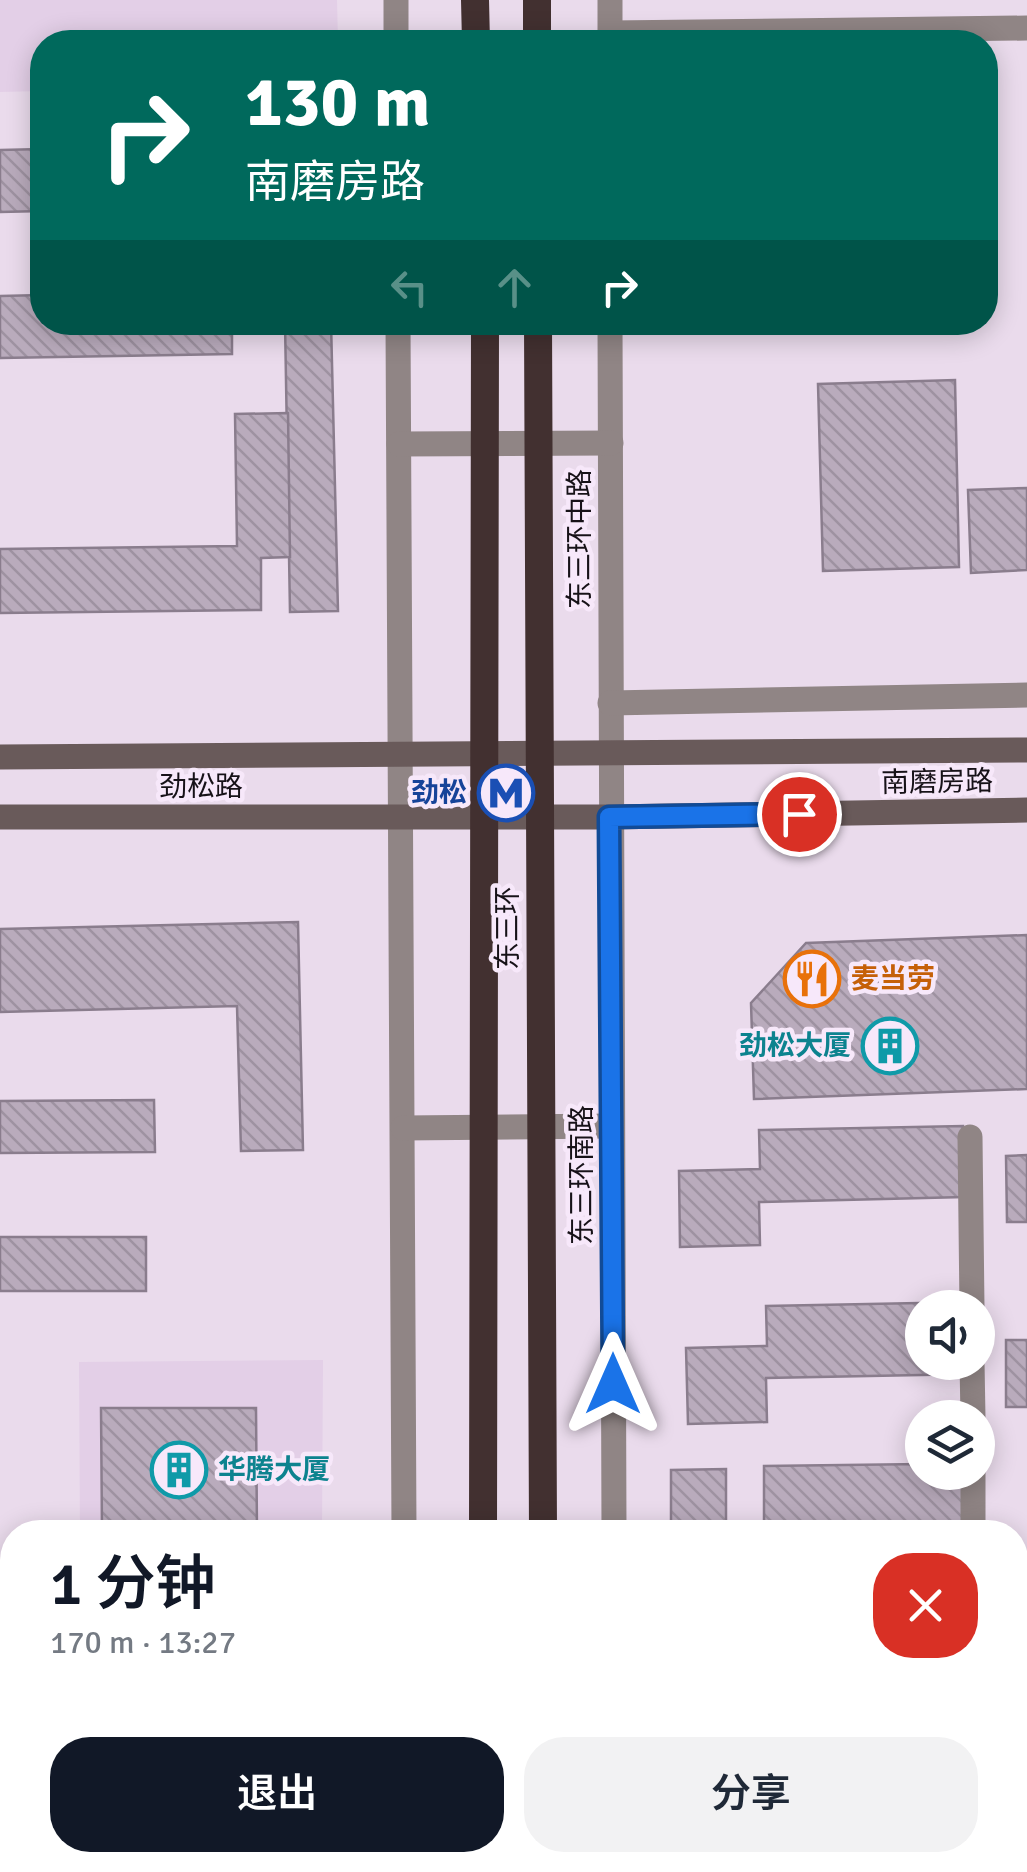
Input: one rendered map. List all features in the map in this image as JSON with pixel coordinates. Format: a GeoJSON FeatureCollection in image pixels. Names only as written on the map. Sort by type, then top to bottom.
{"type":"FeatureCollection","features":[{"type":"Feature","properties":{"kind":"highway"},"geometry":{"type":"LineString","coordinates":[[475,0],[476,30]]}},
{"type":"Feature","properties":{"kind":"highway"},"geometry":{"type":"LineString","coordinates":[[537,0],[537,30]]}},
{"type":"Feature","properties":{"kind":"highway","name":"东三环"},"geometry":{"type":"LineString","coordinates":[[483,1520],[485,335]]}},
{"type":"Feature","properties":{"kind":"highway","name":"东三环"},"geometry":{"type":"LineString","coordinates":[[538,335],[543,1520]]}},
{"type":"Feature","properties":{"kind":"main road","name":"南磨房路"},"geometry":{"type":"LineString","coordinates":[[401,755],[1027,750]]}},
{"type":"Feature","properties":{"kind":"main road","name":"劲松路"},"geometry":{"type":"LineString","coordinates":[[0,757],[401,755]]}},
{"type":"Feature","properties":{"kind":"main road","name":"南磨房路"},"geometry":{"type":"LineString","coordinates":[[402,818],[1027,810]]}},
{"type":"Feature","properties":{"kind":"main road","name":"劲松路"},"geometry":{"type":"LineString","coordinates":[[0,817],[402,818]]}},
{"type":"Feature","properties":{"kind":"street"},"geometry":{"type":"LineString","coordinates":[[396,0],[396,30]]}},
{"type":"Feature","properties":{"kind":"street"},"geometry":{"type":"LineString","coordinates":[[610,0],[610,30]]}},
{"type":"Feature","properties":{"kind":"street"},"geometry":{"type":"LineString","coordinates":[[944,30],[1027,28]]}},
{"type":"Feature","properties":{"kind":"street"},"geometry":{"type":"LineString","coordinates":[[398,335],[404,1520]]}},
{"type":"Feature","properties":{"kind":"street","name":"东三环中路"},"geometry":{"type":"LineString","coordinates":[[610,335],[610,756]]}},
{"type":"Feature","properties":{"kind":"street"},"geometry":{"type":"LineString","coordinates":[[399,444],[610,443]]}},
{"type":"Feature","properties":{"kind":"street"},"geometry":{"type":"LineString","coordinates":[[610,703],[1027,695]]}},
{"type":"Feature","properties":{"kind":"street","name":"东三环南路"},"geometry":{"type":"LineString","coordinates":[[610,756],[614,1520]]}},
{"type":"Feature","properties":{"kind":"street"},"geometry":{"type":"LineString","coordinates":[[403,1128],[611,1126]]}},
{"type":"Feature","properties":{"kind":"street"},"geometry":{"type":"LineString","coordinates":[[970,1137],[972,1290]]}},
{"type":"Feature","properties":{"kind":"street"},"geometry":{"type":"LineString","coordinates":[[973,1490],[974,1520]]}},
{"type":"Feature","properties":{"kind":"shaded area"},"geometry":{"type":"Polygon","coordinates":[[[0,0],[337,0],[338,30],[30,30],[30,91],[0,92],[0,0]]]}},
{"type":"Feature","properties":{"kind":"shaded area","name":"华腾大厦"},"geometry":{"type":"Polygon","coordinates":[[[323,1360],[322,1520],[80,1520],[79,1362],[323,1360]]]}},
{"type":"Feature","properties":{"kind":"building"},"geometry":{"type":"Polygon","coordinates":[[[30,149],[30,211],[0,212],[0,150],[30,149]]]}},
{"type":"Feature","properties":{"kind":"building"},"geometry":{"type":"Polygon","coordinates":[[[30,295],[30,335],[232,335],[232,354],[0,358],[0,296],[30,295]]]}},
{"type":"Feature","properties":{"kind":"building"},"geometry":{"type":"Polygon","coordinates":[[[285,335],[331,335],[338,611],[290,612],[285,335]]]}},
{"type":"Feature","properties":{"kind":"building"},"geometry":{"type":"Polygon","coordinates":[[[955,380],[959,567],[823,571],[818,384],[955,380]]]}},
{"type":"Feature","properties":{"kind":"building"},"geometry":{"type":"Polygon","coordinates":[[[288,413],[290,557],[261,558],[261,610],[0,613],[0,549],[237,546],[235,414],[288,413]]]}},
{"type":"Feature","properties":{"kind":"building"},"geometry":{"type":"Polygon","coordinates":[[[1027,488],[1027,570],[971,573],[968,490],[1027,488]]]}},
{"type":"Feature","properties":{"kind":"building"},"geometry":{"type":"Polygon","coordinates":[[[298,922],[303,1150],[241,1151],[237,1006],[0,1012],[0,929],[298,922]]]}},
{"type":"Feature","properties":{"kind":"building","name":"劲松大厦"},"geometry":{"type":"Polygon","coordinates":[[[1027,935],[1027,1089],[754,1099],[751,1003],[806,943],[1027,935]]]}},
{"type":"Feature","properties":{"kind":"building"},"geometry":{"type":"Polygon","coordinates":[[[154,1100],[155,1152],[0,1153],[0,1101],[154,1100]]]}},
{"type":"Feature","properties":{"kind":"building"},"geometry":{"type":"Polygon","coordinates":[[[963,1126],[964,1197],[759,1202],[760,1245],[680,1247],[679,1171],[760,1169],[759,1130],[963,1126]]]}},
{"type":"Feature","properties":{"kind":"building"},"geometry":{"type":"Polygon","coordinates":[[[1027,1155],[1027,1222],[1007,1222],[1006,1156],[1027,1155]]]}},
{"type":"Feature","properties":{"kind":"building"},"geometry":{"type":"Polygon","coordinates":[[[0,1237],[146,1237],[146,1291],[0,1291],[0,1237]]]}},
{"type":"Feature","properties":{"kind":"building"},"geometry":{"type":"Polygon","coordinates":[[[905,1303],[905,1375],[766,1378],[767,1422],[688,1424],[686,1348],[767,1346],[766,1306],[905,1303]]]}},
{"type":"Feature","properties":{"kind":"building"},"geometry":{"type":"Polygon","coordinates":[[[1006,1340],[1027,1340],[1027,1407],[1006,1407],[1006,1340]]]}},
{"type":"Feature","properties":{"kind":"building","name":"华腾大厦"},"geometry":{"type":"Polygon","coordinates":[[[101,1408],[256,1408],[257,1520],[102,1520],[101,1408]]]}},
{"type":"Feature","properties":{"kind":"building"},"geometry":{"type":"Polygon","coordinates":[[[905,1464],[905,1490],[967,1490],[967,1520],[764,1520],[764,1466],[905,1464]]]}},
{"type":"Feature","properties":{"kind":"building"},"geometry":{"type":"Polygon","coordinates":[[[726,1469],[726,1520],[671,1520],[671,1470],[726,1469]]]}},
{"type":"Feature","properties":{"kind":"place","name":"劲松"},"geometry":{"type":"Point","coordinates":[506,793]}},
{"type":"Feature","properties":{"kind":"place","name":"麦当劳"},"geometry":{"type":"Point","coordinates":[812,979]}},
{"type":"Feature","properties":{"kind":"place","name":"劲松大厦"},"geometry":{"type":"Point","coordinates":[890,1046]}},
{"type":"Feature","properties":{"kind":"place","name":"华腾大厦"},"geometry":{"type":"Point","coordinates":[179,1470]}},
{"type":"Feature","properties":{"kind":"route"},"geometry":{"type":"LineString","coordinates":[[613,1384],[609,817],[799,814]]}}]}
